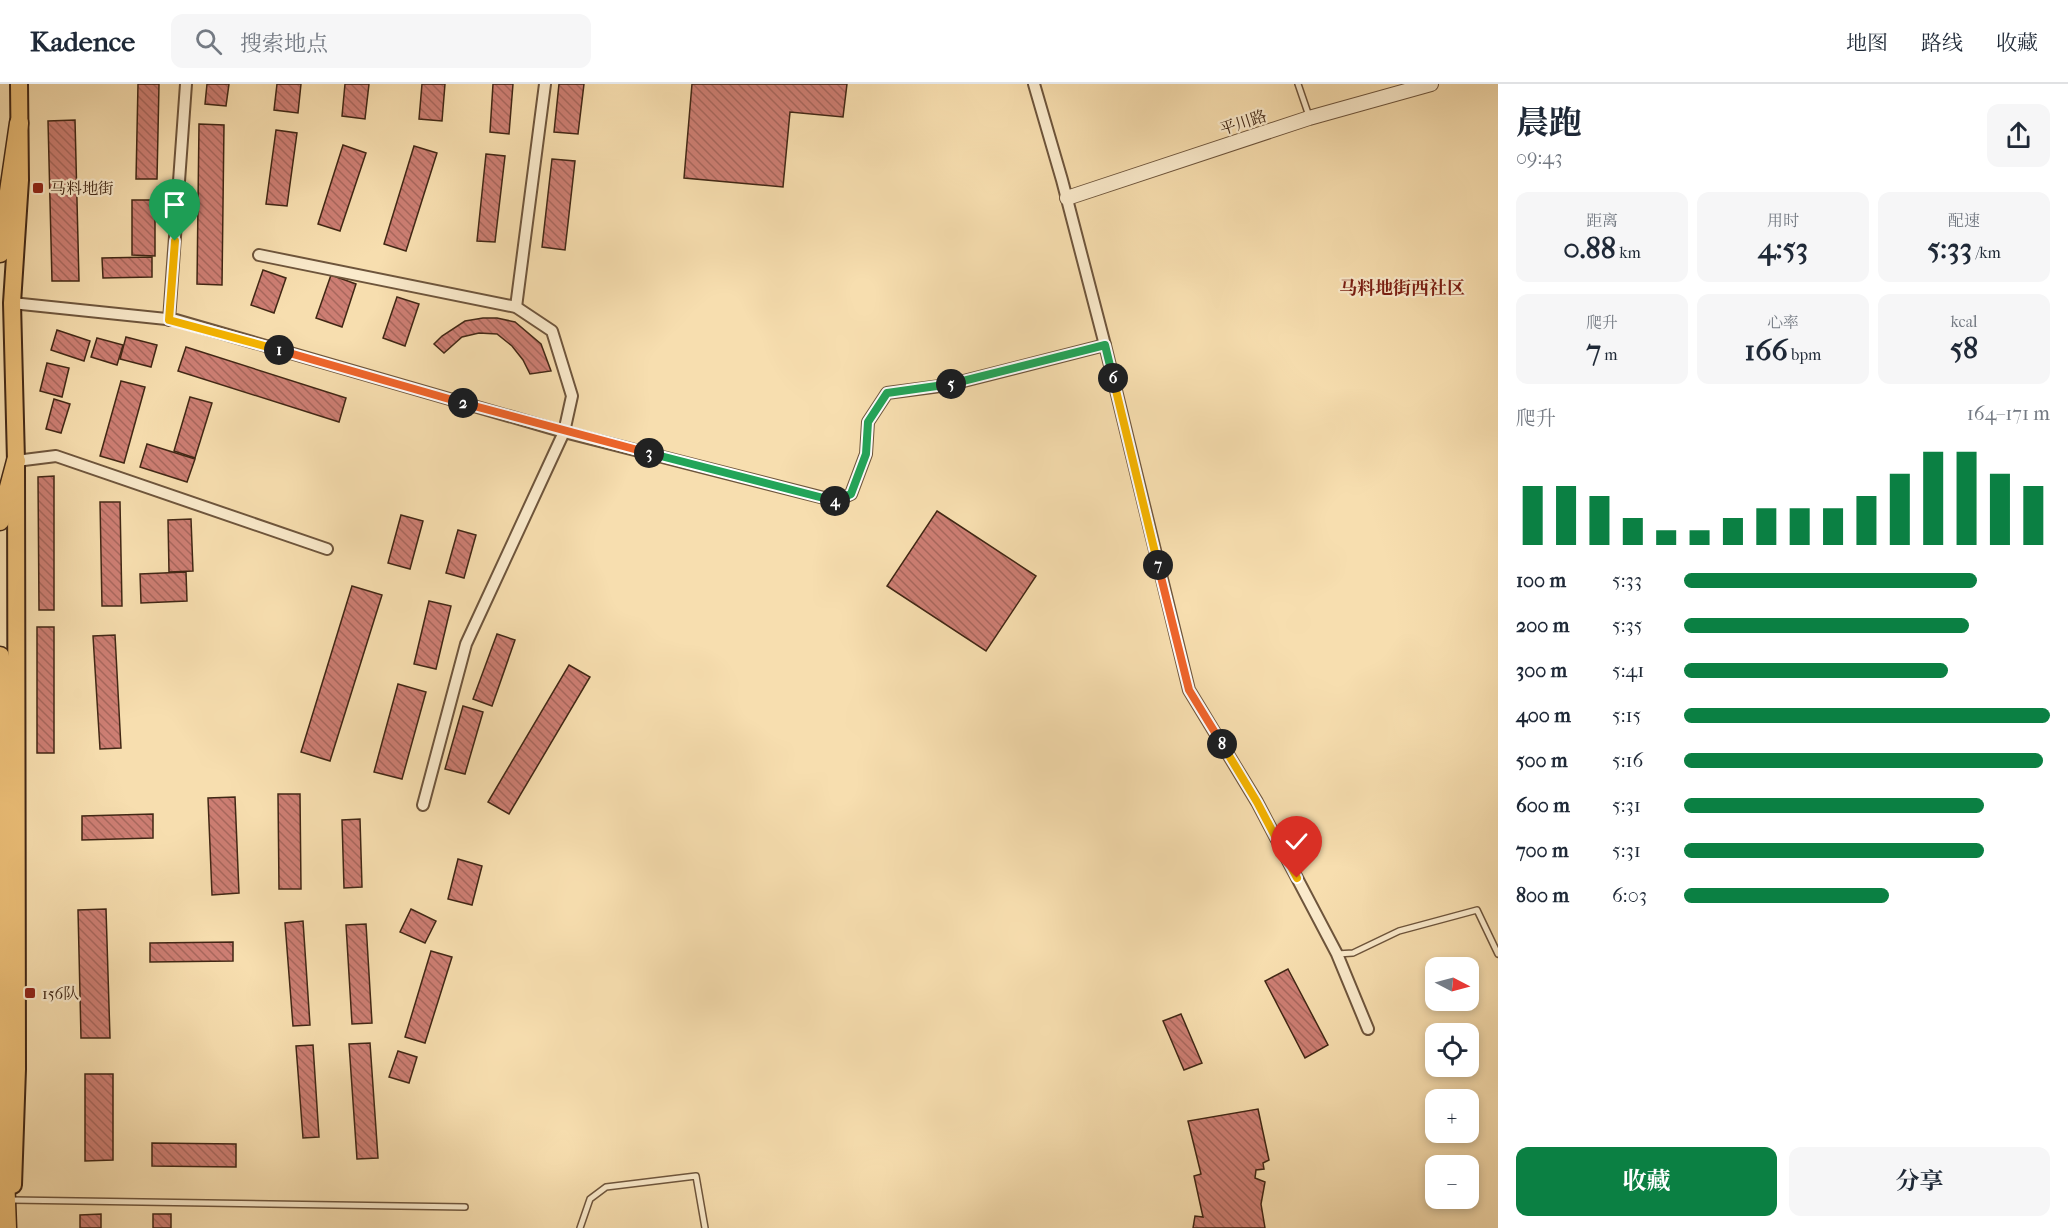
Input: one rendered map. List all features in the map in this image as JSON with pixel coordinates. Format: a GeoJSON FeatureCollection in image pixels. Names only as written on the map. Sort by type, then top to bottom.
{"type":"FeatureCollection","features":[{"type":"Feature","properties":{"kind":"highway"},"geometry":{"type":"LineString","coordinates":[[0,253],[19,123]]}},
{"type":"Feature","properties":{"kind":"highway"},"geometry":{"type":"LineString","coordinates":[[0,521],[16,461]]}},
{"type":"Feature","properties":{"kind":"highway"},"geometry":{"type":"LineString","coordinates":[[0,656],[0,1067],[8,1226]]}},
{"type":"Feature","properties":{"kind":"main road"},"geometry":{"type":"LineString","coordinates":[[8,1226],[12,1200],[17,1069],[16,461],[12,303],[20,180],[19,84]]}},
{"type":"Feature","properties":{"kind":"street"},"geometry":{"type":"LineString","coordinates":[[169,320],[186,84]]}},
{"type":"Feature","properties":{"kind":"street"},"geometry":{"type":"LineString","coordinates":[[516,307],[545,84]]}},
{"type":"Feature","properties":{"kind":"street"},"geometry":{"type":"LineString","coordinates":[[1034,84],[1105,345],[1189,690],[1257,802],[1337,954],[1368,1029]]}},
{"type":"Feature","properties":{"kind":"street","name":"平川路"},"geometry":{"type":"LineString","coordinates":[[1066,198],[1309,118],[1431,84]]}},
{"type":"Feature","properties":{"kind":"street"},"geometry":{"type":"LineString","coordinates":[[259,255],[516,307],[552,331],[572,396],[564,432],[466,644],[423,805]]}},
{"type":"Feature","properties":{"kind":"street"},"geometry":{"type":"LineString","coordinates":[[12,303],[169,320],[564,432],[836,501],[851,494],[866,454],[868,422],[887,393],[948,385],[1105,345]]}},
{"type":"Feature","properties":{"kind":"street"},"geometry":{"type":"LineString","coordinates":[[16,461],[56,456],[327,549]]}},
{"type":"Feature","properties":{"kind":"lane"},"geometry":{"type":"LineString","coordinates":[[1298,84],[1309,118]]}},
{"type":"Feature","properties":{"kind":"lane"},"geometry":{"type":"LineString","coordinates":[[1337,954],[1353,953],[1399,931],[1477,910],[1498,954]]}},
{"type":"Feature","properties":{"kind":"lane"},"geometry":{"type":"LineString","coordinates":[[580,1228],[590,1199],[606,1187],[696,1176],[705,1228]]}},
{"type":"Feature","properties":{"kind":"lane"},"geometry":{"type":"LineString","coordinates":[[12,1200],[465,1207]]}},
{"type":"Feature","properties":{"kind":"building"},"geometry":{"type":"Polygon","coordinates":[[[138,84],[159,84],[157,179],[136,179],[138,84]]]}},
{"type":"Feature","properties":{"kind":"building"},"geometry":{"type":"Polygon","coordinates":[[[207,84],[229,84],[226,106],[205,104],[207,84]]]}},
{"type":"Feature","properties":{"kind":"building"},"geometry":{"type":"Polygon","coordinates":[[[277,84],[301,84],[298,113],[274,110],[277,84]]]}},
{"type":"Feature","properties":{"kind":"building"},"geometry":{"type":"Polygon","coordinates":[[[345,84],[369,84],[365,119],[342,116],[345,84]]]}},
{"type":"Feature","properties":{"kind":"building"},"geometry":{"type":"Polygon","coordinates":[[[422,84],[445,84],[442,121],[419,119],[422,84]]]}},
{"type":"Feature","properties":{"kind":"building"},"geometry":{"type":"Polygon","coordinates":[[[493,84],[513,84],[509,134],[490,132],[493,84]]]}},
{"type":"Feature","properties":{"kind":"building"},"geometry":{"type":"Polygon","coordinates":[[[559,84],[584,84],[578,134],[554,132],[559,84]]]}},
{"type":"Feature","properties":{"kind":"building"},"geometry":{"type":"Polygon","coordinates":[[[692,84],[847,84],[843,117],[790,112],[783,187],[684,178],[692,84]]]}},
{"type":"Feature","properties":{"kind":"building"},"geometry":{"type":"Polygon","coordinates":[[[75,120],[79,281],[52,281],[48,121],[75,120]]]}},
{"type":"Feature","properties":{"kind":"building"},"geometry":{"type":"Polygon","coordinates":[[[199,124],[224,125],[222,285],[197,284],[199,124]]]}},
{"type":"Feature","properties":{"kind":"building"},"geometry":{"type":"Polygon","coordinates":[[[276,130],[297,133],[287,206],[266,204],[276,130]]]}},
{"type":"Feature","properties":{"kind":"building"},"geometry":{"type":"Polygon","coordinates":[[[343,145],[366,153],[340,231],[318,224],[343,145]]]}},
{"type":"Feature","properties":{"kind":"building"},"geometry":{"type":"Polygon","coordinates":[[[414,146],[437,153],[406,251],[384,244],[414,146]]]}},
{"type":"Feature","properties":{"kind":"building"},"geometry":{"type":"Polygon","coordinates":[[[486,154],[505,156],[495,242],[477,241],[486,154]]]}},
{"type":"Feature","properties":{"kind":"building"},"geometry":{"type":"Polygon","coordinates":[[[552,159],[575,161],[565,250],[542,247],[552,159]]]}},
{"type":"Feature","properties":{"kind":"building"},"geometry":{"type":"Polygon","coordinates":[[[132,200],[155,200],[155,256],[132,255],[132,200]]]}},
{"type":"Feature","properties":{"kind":"building"},"geometry":{"type":"Polygon","coordinates":[[[152,257],[152,277],[103,278],[102,258],[152,257]]]}},
{"type":"Feature","properties":{"kind":"building"},"geometry":{"type":"Polygon","coordinates":[[[263,270],[286,278],[274,313],[251,305],[263,270]]]}},
{"type":"Feature","properties":{"kind":"building"},"geometry":{"type":"Polygon","coordinates":[[[331,275],[356,284],[342,327],[316,318],[331,275]]]}},
{"type":"Feature","properties":{"kind":"building"},"geometry":{"type":"Polygon","coordinates":[[[397,297],[419,304],[405,346],[383,338],[397,297]]]}},
{"type":"Feature","properties":{"kind":"building"},"geometry":{"type":"Polygon","coordinates":[[[483,318],[515,322],[541,344],[551,371],[530,374],[512,346],[497,334],[479,333],[462,337],[444,353],[434,344],[465,321],[483,318]]]}},
{"type":"Feature","properties":{"kind":"building"},"geometry":{"type":"Polygon","coordinates":[[[57,330],[90,341],[84,361],[51,350],[57,330]]]}},
{"type":"Feature","properties":{"kind":"building"},"geometry":{"type":"Polygon","coordinates":[[[126,337],[157,345],[151,367],[120,359],[126,337]]]}},
{"type":"Feature","properties":{"kind":"building"},"geometry":{"type":"Polygon","coordinates":[[[97,338],[123,345],[117,365],[91,357],[97,338]]]}},
{"type":"Feature","properties":{"kind":"building"},"geometry":{"type":"Polygon","coordinates":[[[186,347],[346,398],[339,422],[178,371],[186,347]]]}},
{"type":"Feature","properties":{"kind":"building"},"geometry":{"type":"Polygon","coordinates":[[[47,363],[69,368],[62,397],[40,391],[47,363]]]}},
{"type":"Feature","properties":{"kind":"building"},"geometry":{"type":"Polygon","coordinates":[[[121,381],[145,387],[124,463],[100,456],[121,381]]]}},
{"type":"Feature","properties":{"kind":"building"},"geometry":{"type":"Polygon","coordinates":[[[190,397],[212,403],[195,458],[174,451],[190,397]]]}},
{"type":"Feature","properties":{"kind":"building"},"geometry":{"type":"Polygon","coordinates":[[[54,399],[70,404],[61,433],[46,429],[54,399]]]}},
{"type":"Feature","properties":{"kind":"building"},"geometry":{"type":"Polygon","coordinates":[[[147,444],[195,459],[187,482],[140,467],[147,444]]]}},
{"type":"Feature","properties":{"kind":"building"},"geometry":{"type":"Polygon","coordinates":[[[54,476],[54,610],[39,610],[38,477],[54,476]]]}},
{"type":"Feature","properties":{"kind":"building"},"geometry":{"type":"Polygon","coordinates":[[[100,502],[120,502],[122,606],[102,606],[100,502]]]}},
{"type":"Feature","properties":{"kind":"building"},"geometry":{"type":"Polygon","coordinates":[[[937,511],[1036,576],[986,651],[887,586],[937,511]]]}},
{"type":"Feature","properties":{"kind":"building"},"geometry":{"type":"Polygon","coordinates":[[[401,515],[423,521],[410,569],[388,563],[401,515]]]}},
{"type":"Feature","properties":{"kind":"building"},"geometry":{"type":"Polygon","coordinates":[[[191,519],[193,571],[169,572],[168,520],[191,519]]]}},
{"type":"Feature","properties":{"kind":"building"},"geometry":{"type":"Polygon","coordinates":[[[458,530],[476,535],[464,578],[446,573],[458,530]]]}},
{"type":"Feature","properties":{"kind":"building"},"geometry":{"type":"Polygon","coordinates":[[[186,572],[187,601],[141,603],[140,574],[186,572]]]}},
{"type":"Feature","properties":{"kind":"building"},"geometry":{"type":"Polygon","coordinates":[[[352,586],[382,595],[330,761],[301,752],[352,586]]]}},
{"type":"Feature","properties":{"kind":"building"},"geometry":{"type":"Polygon","coordinates":[[[429,601],[451,606],[436,669],[414,664],[429,601]]]}},
{"type":"Feature","properties":{"kind":"building"},"geometry":{"type":"Polygon","coordinates":[[[37,627],[54,627],[54,753],[37,753],[37,627]]]}},
{"type":"Feature","properties":{"kind":"building"},"geometry":{"type":"Polygon","coordinates":[[[497,634],[515,640],[492,706],[473,699],[497,634]]]}},
{"type":"Feature","properties":{"kind":"building"},"geometry":{"type":"Polygon","coordinates":[[[115,635],[121,748],[100,749],[93,636],[115,635]]]}},
{"type":"Feature","properties":{"kind":"building"},"geometry":{"type":"Polygon","coordinates":[[[569,665],[590,677],[509,814],[488,802],[569,665]]]}},
{"type":"Feature","properties":{"kind":"building"},"geometry":{"type":"Polygon","coordinates":[[[398,684],[426,692],[402,779],[374,772],[398,684]]]}},
{"type":"Feature","properties":{"kind":"building"},"geometry":{"type":"Polygon","coordinates":[[[463,706],[483,712],[465,774],[445,769],[463,706]]]}},
{"type":"Feature","properties":{"kind":"building"},"geometry":{"type":"Polygon","coordinates":[[[278,794],[300,794],[301,889],[279,889],[278,794]]]}},
{"type":"Feature","properties":{"kind":"building"},"geometry":{"type":"Polygon","coordinates":[[[235,797],[239,893],[212,895],[208,798],[235,797]]]}},
{"type":"Feature","properties":{"kind":"building"},"geometry":{"type":"Polygon","coordinates":[[[153,814],[153,838],[82,840],[82,816],[153,814]]]}},
{"type":"Feature","properties":{"kind":"building"},"geometry":{"type":"Polygon","coordinates":[[[360,819],[362,887],[344,888],[342,820],[360,819]]]}},
{"type":"Feature","properties":{"kind":"building"},"geometry":{"type":"Polygon","coordinates":[[[458,859],[482,866],[472,905],[448,899],[458,859]]]}},
{"type":"Feature","properties":{"kind":"building"},"geometry":{"type":"Polygon","coordinates":[[[106,909],[110,1038],[81,1038],[78,910],[106,909]]]}},
{"type":"Feature","properties":{"kind":"building"},"geometry":{"type":"Polygon","coordinates":[[[411,909],[436,921],[425,943],[400,932],[411,909]]]}},
{"type":"Feature","properties":{"kind":"building"},"geometry":{"type":"Polygon","coordinates":[[[303,921],[310,1025],[293,1026],[285,923],[303,921]]]}},
{"type":"Feature","properties":{"kind":"building"},"geometry":{"type":"Polygon","coordinates":[[[366,924],[372,1023],[352,1024],[346,925],[366,924]]]}},
{"type":"Feature","properties":{"kind":"building"},"geometry":{"type":"Polygon","coordinates":[[[233,942],[233,961],[150,962],[150,943],[233,942]]]}},
{"type":"Feature","properties":{"kind":"building"},"geometry":{"type":"Polygon","coordinates":[[[431,951],[452,957],[425,1043],[405,1037],[431,951]]]}},
{"type":"Feature","properties":{"kind":"building"},"geometry":{"type":"Polygon","coordinates":[[[1288,969],[1328,1045],[1305,1058],[1265,981],[1288,969]]]}},
{"type":"Feature","properties":{"kind":"building"},"geometry":{"type":"Polygon","coordinates":[[[1181,1014],[1202,1063],[1184,1070],[1163,1021],[1181,1014]]]}},
{"type":"Feature","properties":{"kind":"building"},"geometry":{"type":"Polygon","coordinates":[[[370,1043],[378,1158],[357,1159],[349,1044],[370,1043]]]}},
{"type":"Feature","properties":{"kind":"building"},"geometry":{"type":"Polygon","coordinates":[[[313,1045],[319,1137],[303,1138],[296,1046],[313,1045]]]}},
{"type":"Feature","properties":{"kind":"building"},"geometry":{"type":"Polygon","coordinates":[[[398,1051],[417,1057],[409,1083],[389,1077],[398,1051]]]}},
{"type":"Feature","properties":{"kind":"building"},"geometry":{"type":"Polygon","coordinates":[[[85,1074],[113,1074],[113,1160],[85,1161],[85,1074]]]}},
{"type":"Feature","properties":{"kind":"building"},"geometry":{"type":"Polygon","coordinates":[[[1258,1109],[1269,1160],[1263,1163],[1264,1169],[1256,1170],[1255,1178],[1265,1182],[1261,1204],[1265,1228],[1193,1228],[1195,1216],[1203,1217],[1194,1176],[1201,1174],[1188,1121],[1258,1109]]]}},
{"type":"Feature","properties":{"kind":"building"},"geometry":{"type":"Polygon","coordinates":[[[152,1143],[236,1144],[236,1167],[152,1166],[152,1143]]]}},
{"type":"Feature","properties":{"kind":"building"},"geometry":{"type":"Polygon","coordinates":[[[101,1214],[101,1228],[80,1228],[80,1215],[101,1214]]]}},
{"type":"Feature","properties":{"kind":"building"},"geometry":{"type":"Polygon","coordinates":[[[153,1214],[171,1214],[171,1228],[153,1228],[153,1214]]]}},
{"type":"Feature","properties":{"kind":"place","name":"马料地街"},"geometry":{"type":"Point","coordinates":[38,188]}},
{"type":"Feature","properties":{"kind":"place","name":"156队"},"geometry":{"type":"Point","coordinates":[30,993]}},
{"type":"Feature","properties":{"kind":"district","name":"马料地街西社区"},"geometry":{"type":"Point","coordinates":[1402,288]}},
{"type":"Feature","properties":{"kind":"route"},"geometry":{"type":"LineString","coordinates":[[175,241],[169,320],[176,320],[564,432],[836,501],[851,494],[866,454],[868,422],[887,393],[948,385],[1105,345],[1189,690],[1257,802],[1297,878]]}}]}
